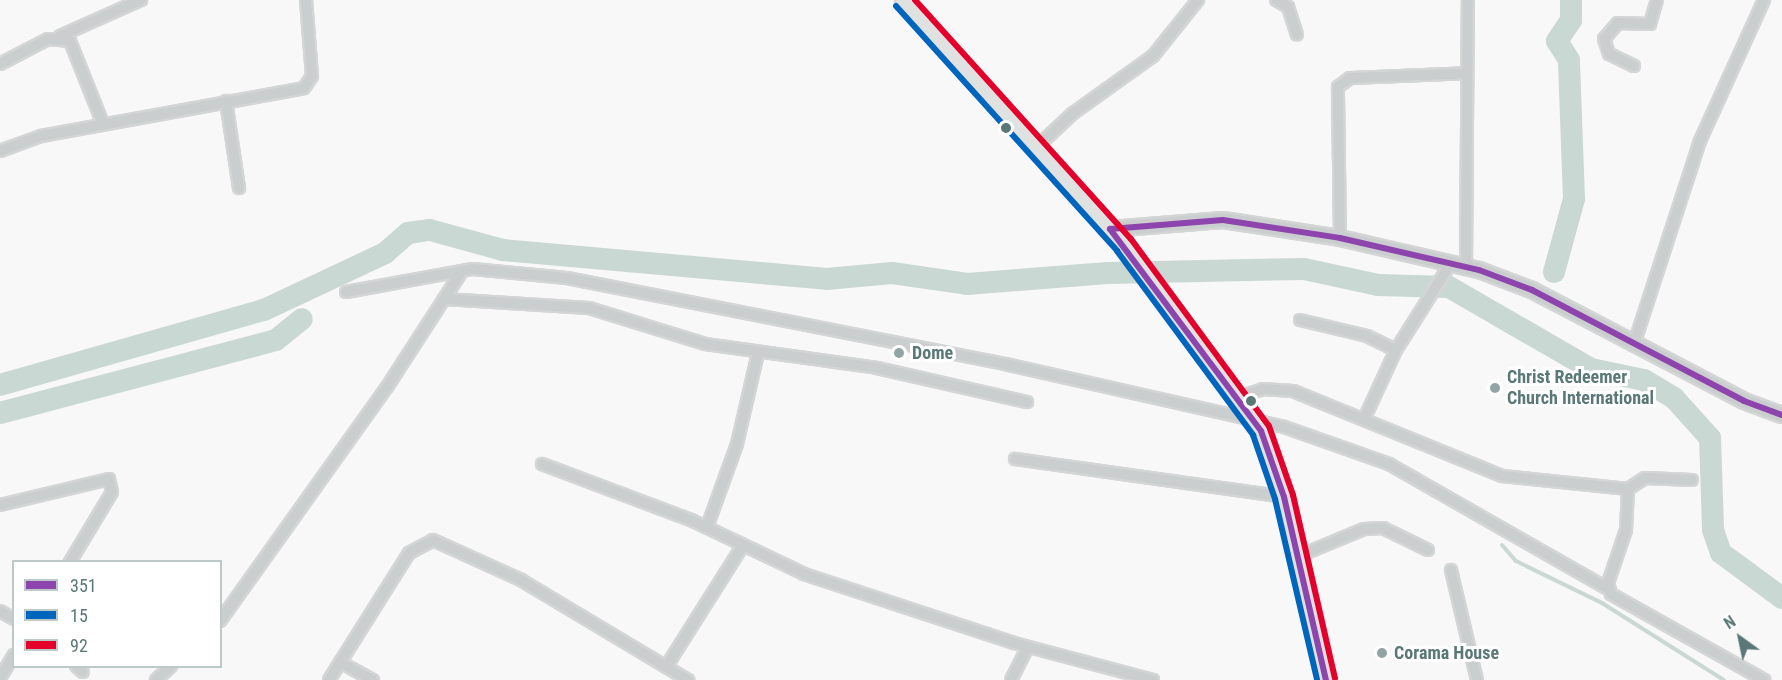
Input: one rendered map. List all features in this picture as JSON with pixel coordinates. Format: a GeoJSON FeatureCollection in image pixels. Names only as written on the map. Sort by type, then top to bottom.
{"type":"FeatureCollection","features":[{"type":"Feature","properties":{"kind":"main road"},"geometry":{"type":"LineString","coordinates":[[903,0],[1038,146],[1126,248],[1168,300],[1257,424],[1284,497],[1326,680]]}},
{"type":"Feature","properties":{"kind":"street"},"geometry":{"type":"LineString","coordinates":[[0,64],[141,0]]}},
{"type":"Feature","properties":{"kind":"street"},"geometry":{"type":"LineString","coordinates":[[0,151],[103,124],[310,84],[306,0]]}},
{"type":"Feature","properties":{"kind":"street"},"geometry":{"type":"LineString","coordinates":[[1038,146],[1072,114],[1146,63],[1198,0]]}},
{"type":"Feature","properties":{"kind":"street"},"geometry":{"type":"LineString","coordinates":[[1276,0],[1288,7],[1297,34]]}},
{"type":"Feature","properties":{"kind":"street"},"geometry":{"type":"LineString","coordinates":[[1466,267],[1468,0]]}},
{"type":"Feature","properties":{"kind":"street"},"geometry":{"type":"LineString","coordinates":[[1634,66],[1609,54],[1604,39],[1618,23],[1650,24],[1657,0]]}},
{"type":"Feature","properties":{"kind":"street"},"geometry":{"type":"LineString","coordinates":[[1635,341],[1700,141],[1764,0]]}},
{"type":"Feature","properties":{"kind":"street"},"geometry":{"type":"LineString","coordinates":[[60,36],[80,57],[103,124]]}},
{"type":"Feature","properties":{"kind":"street"},"geometry":{"type":"LineString","coordinates":[[1340,238],[1338,87],[1350,78],[1467,73]]}},
{"type":"Feature","properties":{"kind":"street"},"geometry":{"type":"LineString","coordinates":[[226,101],[238,188]]}},
{"type":"Feature","properties":{"kind":"street"},"geometry":{"type":"LineString","coordinates":[[1110,229],[1222,220],[1340,238],[1448,268],[1466,267],[1532,290],[1635,341],[1744,401],[1782,415]]}},
{"type":"Feature","properties":{"kind":"street"},"geometry":{"type":"LineString","coordinates":[[1365,417],[1396,350],[1435,293],[1448,268]]}},
{"type":"Feature","properties":{"kind":"street"},"geometry":{"type":"LineString","coordinates":[[346,292],[388,281],[460,274],[474,269],[628,289],[1005,364],[1257,424],[1284,427],[1389,465],[1764,680]]}},
{"type":"Feature","properties":{"kind":"street"},"geometry":{"type":"LineString","coordinates":[[222,618],[460,274]]}},
{"type":"Feature","properties":{"kind":"street"},"geometry":{"type":"LineString","coordinates":[[444,299],[589,308],[663,334],[758,353],[877,368],[1027,402]]}},
{"type":"Feature","properties":{"kind":"street"},"geometry":{"type":"LineString","coordinates":[[1300,320],[1367,336],[1396,350]]}},
{"type":"Feature","properties":{"kind":"street"},"geometry":{"type":"LineString","coordinates":[[707,527],[737,444],[758,353]]}},
{"type":"Feature","properties":{"kind":"street"},"geometry":{"type":"LineString","coordinates":[[1239,397],[1263,389],[1293,391],[1365,417],[1502,476],[1628,489],[1645,478],[1692,480]]}},
{"type":"Feature","properties":{"kind":"street"},"geometry":{"type":"LineString","coordinates":[[1015,459],[1284,497]]}},
{"type":"Feature","properties":{"kind":"street"},"geometry":{"type":"LineString","coordinates":[[542,464],[707,527],[825,581],[1028,646],[1153,680]]}},
{"type":"Feature","properties":{"kind":"street"},"geometry":{"type":"LineString","coordinates":[[0,505],[109,479],[112,492],[71,560]]}},
{"type":"Feature","properties":{"kind":"street"},"geometry":{"type":"LineString","coordinates":[[1608,589],[1626,530],[1628,489]]}},
{"type":"Feature","properties":{"kind":"street"},"geometry":{"type":"LineString","coordinates":[[1299,556],[1364,529],[1383,528],[1428,550]]}},
{"type":"Feature","properties":{"kind":"street"},"geometry":{"type":"LineString","coordinates":[[328,680],[409,553],[433,540],[521,580],[688,680]]}},
{"type":"Feature","properties":{"kind":"street"},"geometry":{"type":"LineString","coordinates":[[666,668],[743,545]]}},
{"type":"Feature","properties":{"kind":"street"},"geometry":{"type":"LineString","coordinates":[[1451,570],[1477,680]]}},
{"type":"Feature","properties":{"kind":"street"},"geometry":{"type":"LineString","coordinates":[[1011,680],[1028,646]]}},
{"type":"Feature","properties":{"kind":"street"},"geometry":{"type":"LineString","coordinates":[[0,678],[12,658]]}},
{"type":"Feature","properties":{"kind":"street"},"geometry":{"type":"LineString","coordinates":[[340,662],[373,680]]}},
{"type":"Feature","properties":{"kind":"street"},"geometry":{"type":"LineString","coordinates":[[156,680],[169,668]]}},
{"type":"Feature","properties":{"kind":"waterway"},"geometry":{"type":"LineString","coordinates":[[1554,272],[1574,199],[1569,60],[1557,41],[1571,20],[1571,0]]}},
{"type":"Feature","properties":{"kind":"waterway"},"geometry":{"type":"LineString","coordinates":[[0,385],[264,310],[385,253],[408,233],[430,230],[503,250],[827,279],[892,273],[967,284],[1108,273],[1304,269],[1378,285],[1449,287],[1591,369],[1644,380],[1674,398],[1710,438],[1713,530],[1721,553],[1782,598]]}},
{"type":"Feature","properties":{"kind":"waterway"},"geometry":{"type":"LineString","coordinates":[[300,291],[309,299]]}},
{"type":"Feature","properties":{"kind":"waterway"},"geometry":{"type":"LineString","coordinates":[[0,413],[276,340],[302,319]]}},
{"type":"Feature","properties":{"kind":"waterway"},"geometry":{"type":"LineString","coordinates":[[1502,545],[1516,561],[1602,603],[1724,680]]}},
{"type":"Feature","properties":{"kind":"transit line","name":"92"},"geometry":{"type":"LineString","coordinates":[[915,0],[1131,239],[1269,426],[1293,495],[1335,678]]}},
{"type":"Feature","properties":{"kind":"transit line","name":"15"},"geometry":{"type":"LineString","coordinates":[[896,6],[1117,251],[1253,435],[1275,499],[1317,680]]}},
{"type":"Feature","properties":{"kind":"transit line","name":"351"},"geometry":{"type":"LineString","coordinates":[[1110,229],[1223,220],[1340,238],[1479,270],[1532,290],[1744,401],[1782,415]]}},
{"type":"Feature","properties":{"kind":"transit line","name":"351"},"geometry":{"type":"LineString","coordinates":[[1110,229],[1261,431],[1284,497],[1326,680]]}},
{"type":"Feature","properties":{"kind":"place","name":"Dome"},"geometry":{"type":"Point","coordinates":[899,353]}},
{"type":"Feature","properties":{"kind":"place","name":"Christ Redeemer Church International"},"geometry":{"type":"Point","coordinates":[1495,388]}},
{"type":"Feature","properties":{"kind":"place","name":"Corama House"},"geometry":{"type":"Point","coordinates":[1382,653]}}]}
